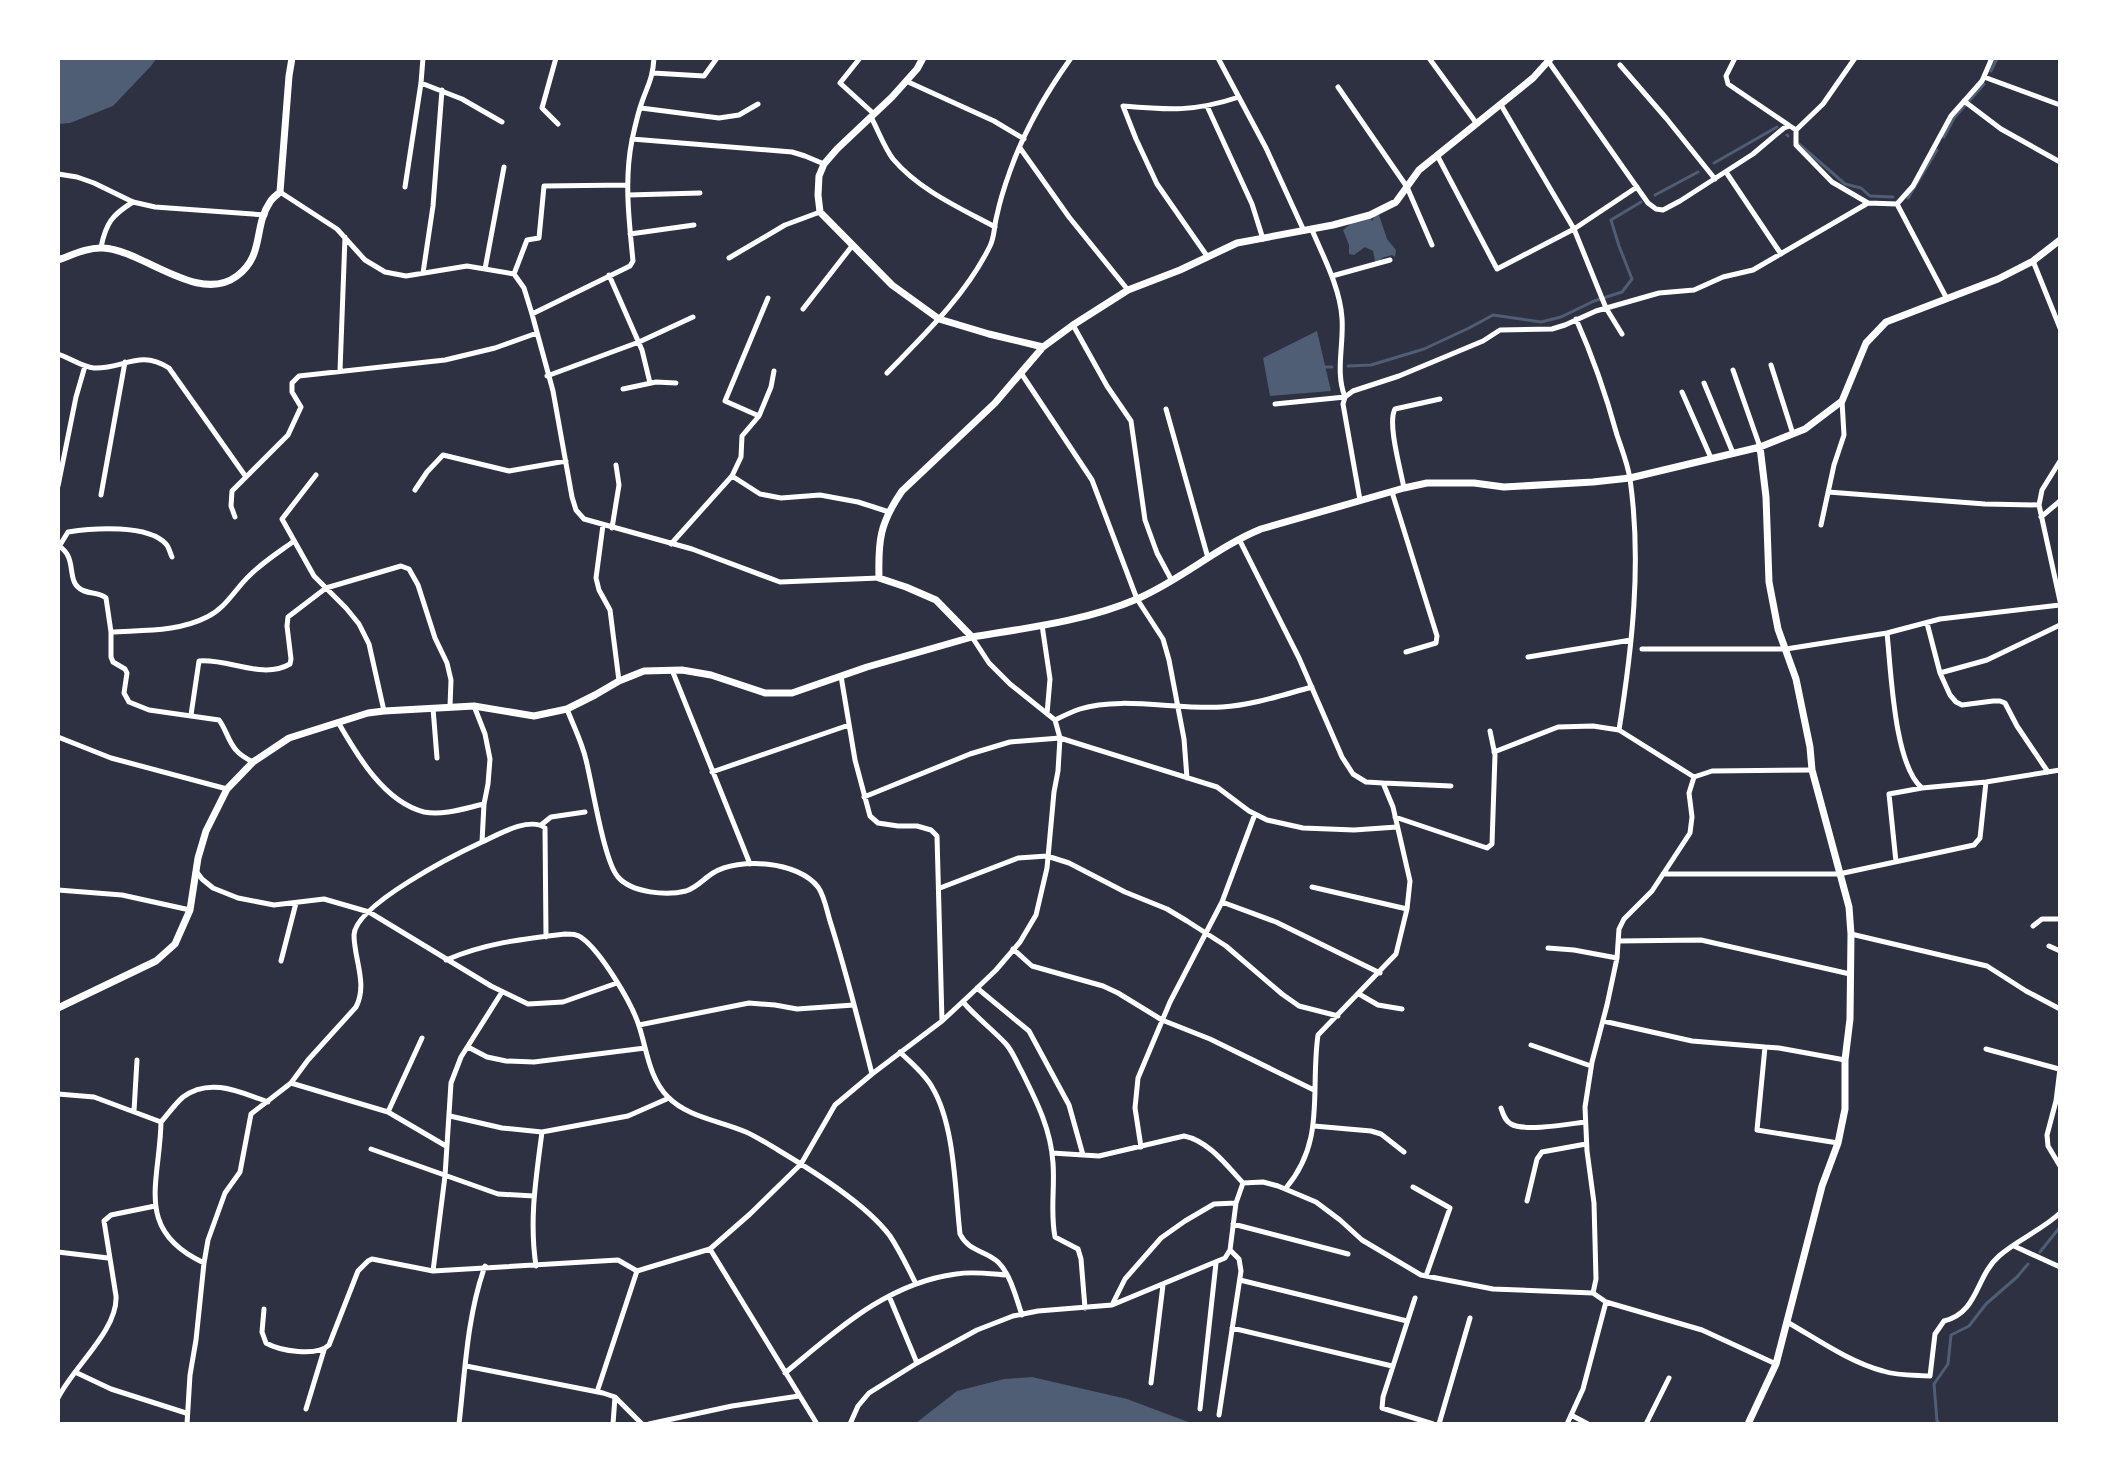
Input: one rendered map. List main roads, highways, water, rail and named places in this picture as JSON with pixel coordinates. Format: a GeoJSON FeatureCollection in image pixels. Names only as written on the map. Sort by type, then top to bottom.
{"type":"FeatureCollection","features":[{"type":"Feature","properties":{"kind":"water"},"geometry":{"type":"Polygon","coordinates":[[[59,58],[156,59],[113,106],[70,123],[59,124],[59,58]]]}},
{"type":"Feature","properties":{"kind":"water"},"geometry":{"type":"Polygon","coordinates":[[[1379,215],[1387,239],[1396,250],[1395,257],[1392,255],[1382,258],[1379,262],[1375,261],[1373,251],[1365,247],[1354,255],[1349,254],[1349,245],[1343,230],[1354,221],[1370,217],[1372,221],[1375,216],[1379,215]]]}},
{"type":"Feature","properties":{"kind":"water"},"geometry":{"type":"Polygon","coordinates":[[[1317,331],[1331,391],[1270,396],[1263,358],[1317,331]]]}},
{"type":"Feature","properties":{"kind":"water"},"geometry":{"type":"Polygon","coordinates":[[[1032,1377],[1127,1399],[1191,1423],[916,1423],[957,1391],[1004,1379],[1032,1377]]]}},
{"type":"Feature","properties":{"kind":"waterway"},"geometry":{"type":"LineString","coordinates":[[1991,71],[1997,58]]}},
{"type":"Feature","properties":{"kind":"waterway"},"geometry":{"type":"LineString","coordinates":[[1944,137],[1954,118],[1984,84]]}},
{"type":"Feature","properties":{"kind":"waterway"},"geometry":{"type":"LineString","coordinates":[[1714,163],[1777,127]]}},
{"type":"Feature","properties":{"kind":"waterway"},"geometry":{"type":"LineString","coordinates":[[1799,144],[1845,184],[1861,188],[1870,196],[1893,197]]}},
{"type":"Feature","properties":{"kind":"waterway"},"geometry":{"type":"LineString","coordinates":[[1908,198],[1937,150]]}},
{"type":"Feature","properties":{"kind":"waterway"},"geometry":{"type":"LineString","coordinates":[[1655,195],[1698,172]]}},
{"type":"Feature","properties":{"kind":"waterway"},"geometry":{"type":"LineString","coordinates":[[1348,366],[1371,365],[1424,349],[1493,315],[1541,322],[1561,317],[1594,301],[1622,292],[1632,279],[1611,220],[1641,202]]}},
{"type":"Feature","properties":{"kind":"waterway"},"geometry":{"type":"LineString","coordinates":[[1322,367],[1332,367]]}},
{"type":"Feature","properties":{"kind":"waterway"},"geometry":{"type":"LineString","coordinates":[[2040,1252],[2060,1227]]}},
{"type":"Feature","properties":{"kind":"waterway"},"geometry":{"type":"LineString","coordinates":[[1940,1424],[1937,1421],[1934,1384],[1948,1364],[1951,1335],[1969,1326],[1986,1304],[2017,1277],[2028,1264]]}}]}
